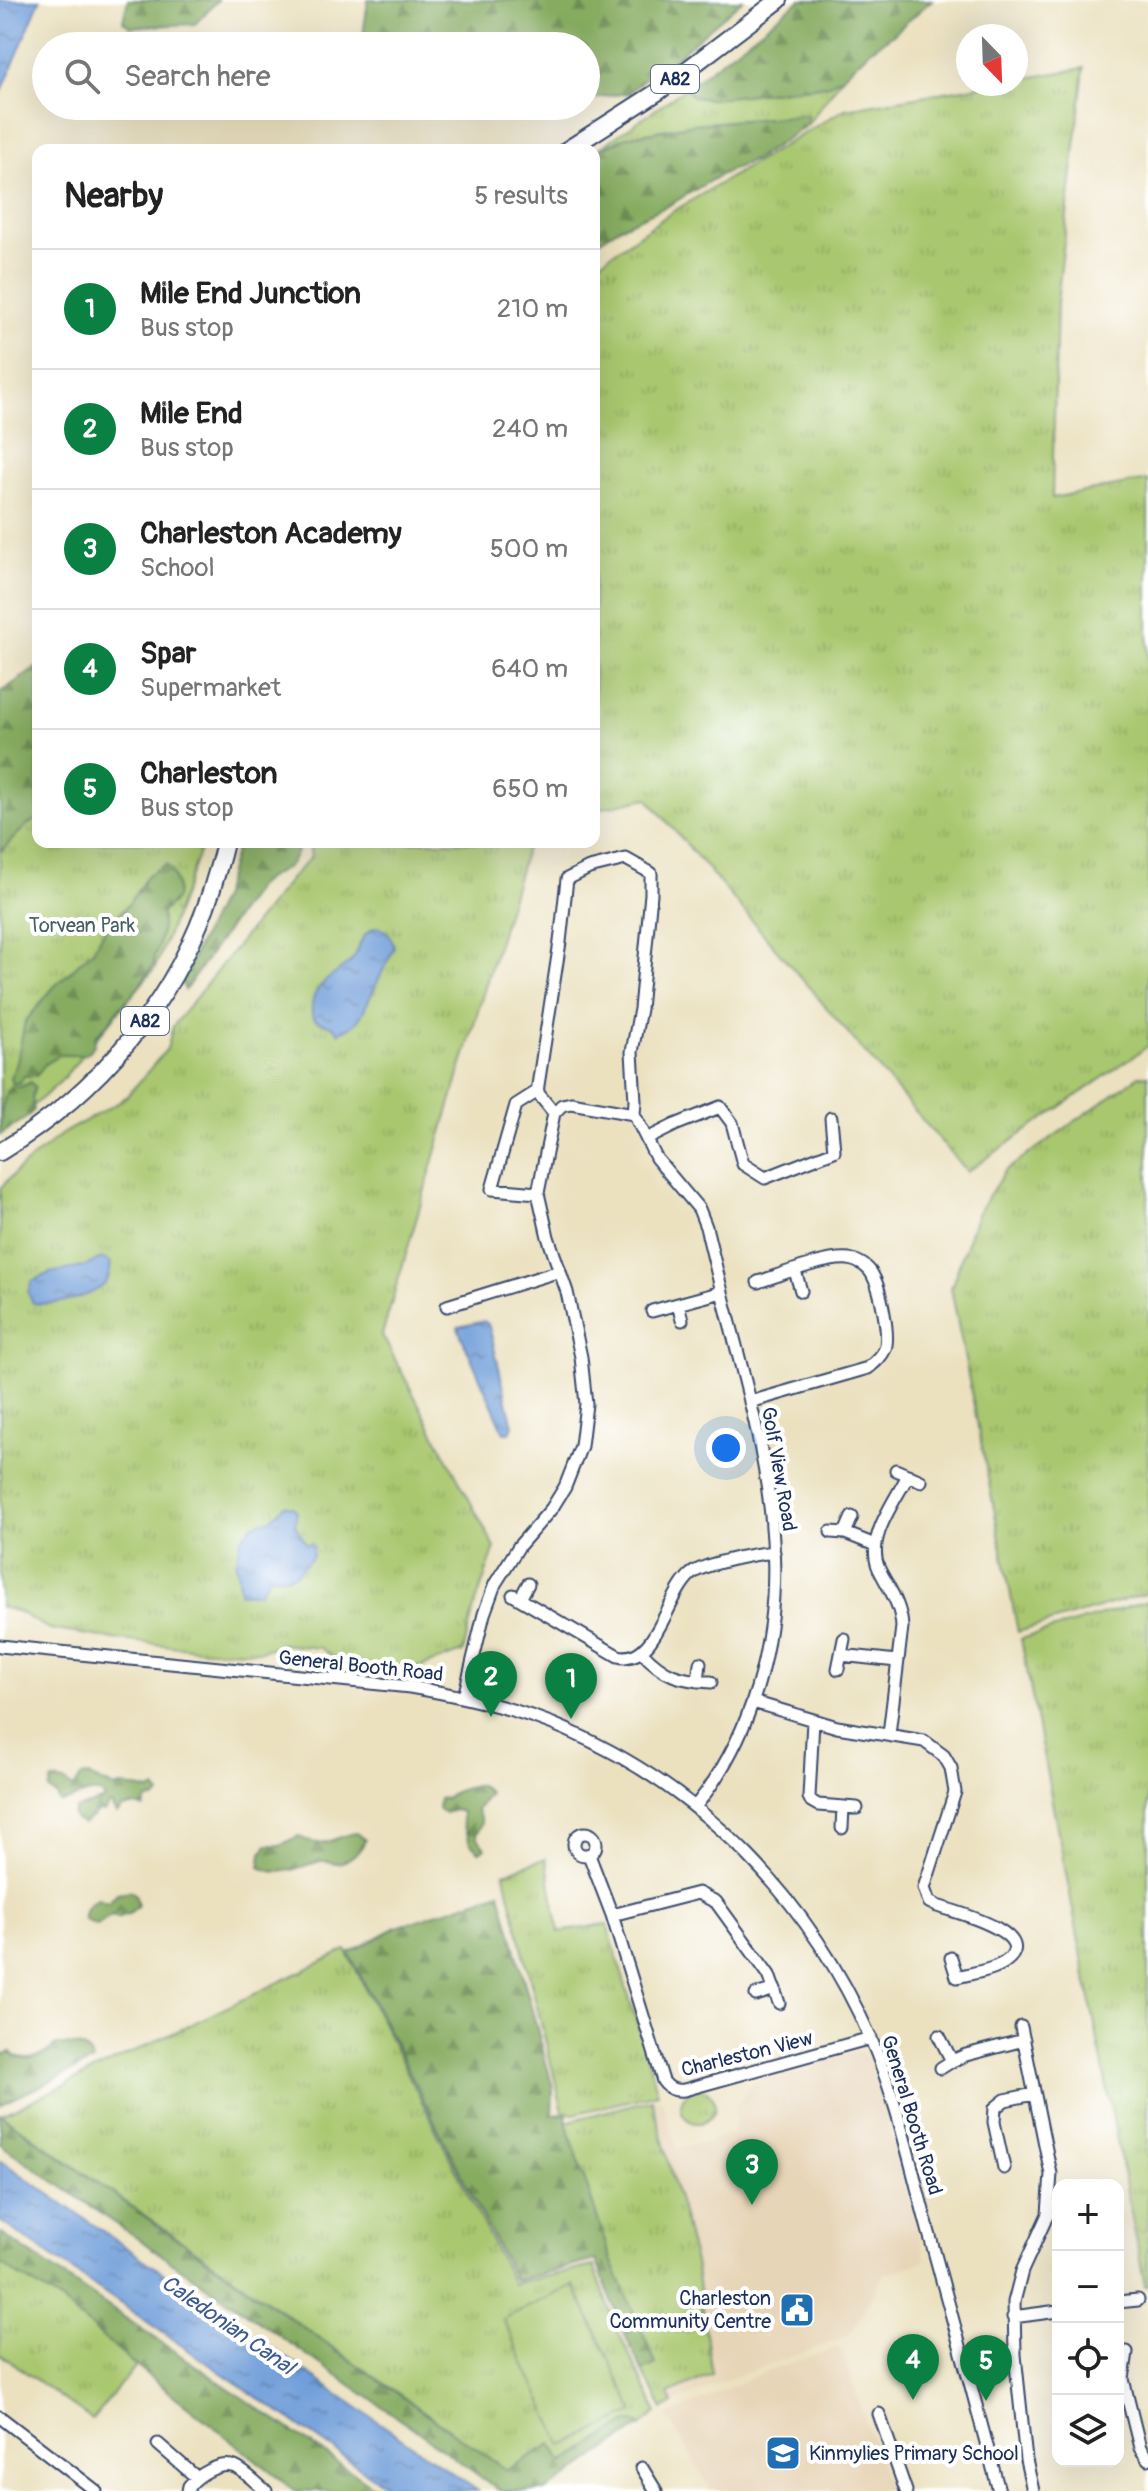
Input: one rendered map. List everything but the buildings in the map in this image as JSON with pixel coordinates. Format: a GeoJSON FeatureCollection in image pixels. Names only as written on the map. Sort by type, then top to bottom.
{"type":"FeatureCollection","features":[{"type":"Feature","properties":{"kind":"highway","name":"A82"},"geometry":{"type":"LineString","coordinates":[[576,144],[659,91],[779,0]]}},
{"type":"Feature","properties":{"kind":"highway","name":"A82"},"geometry":{"type":"LineString","coordinates":[[0,1152],[31,1133],[99,1077],[148,1017],[177,973],[203,918],[223,848]]}},
{"type":"Feature","properties":{"kind":"street"},"geometry":{"type":"LineString","coordinates":[[464,1697],[484,1614],[495,1584],[519,1546],[552,1508],[565,1487],[581,1446],[585,1422],[585,1380],[567,1292],[548,1237],[538,1193],[554,1113],[562,1105],[571,1103],[634,1114],[632,1052],[640,1009],[651,873],[626,859],[589,868],[567,879],[538,1091],[554,1113]]}},
{"type":"Feature","properties":{"kind":"street"},"geometry":{"type":"LineString","coordinates":[[538,1091],[516,1105],[492,1189],[538,1193]]}},
{"type":"Feature","properties":{"kind":"street"},"geometry":{"type":"LineString","coordinates":[[647,1139],[720,1107],[732,1123],[743,1164],[765,1178],[834,1151],[831,1118]]}},
{"type":"Feature","properties":{"kind":"street","name":"Golf View Road"},"geometry":{"type":"LineString","coordinates":[[634,1114],[656,1158],[699,1209],[706,1227],[765,1467],[774,1552],[772,1624],[753,1702],[732,1752],[695,1807]]}},
{"type":"Feature","properties":{"kind":"street"},"geometry":{"type":"LineString","coordinates":[[750,1402],[868,1368],[879,1359],[886,1347],[877,1286],[872,1273],[862,1264],[848,1259],[832,1260],[758,1282]]}},
{"type":"Feature","properties":{"kind":"street"},"geometry":{"type":"LineString","coordinates":[[447,1306],[560,1271]]}},
{"type":"Feature","properties":{"kind":"street"},"geometry":{"type":"LineString","coordinates":[[795,1271],[801,1291]]}},
{"type":"Feature","properties":{"kind":"street"},"geometry":{"type":"LineString","coordinates":[[652,1311],[722,1292]]}},
{"type":"Feature","properties":{"kind":"street"},"geometry":{"type":"LineString","coordinates":[[678,1304],[682,1320]]}},
{"type":"Feature","properties":{"kind":"street"},"geometry":{"type":"LineString","coordinates":[[896,1470],[921,1481]]}},
{"type":"Feature","properties":{"kind":"street"},"geometry":{"type":"LineString","coordinates":[[889,1734],[902,1627],[901,1612],[875,1558],[875,1545],[878,1533],[908,1475]]}},
{"type":"Feature","properties":{"kind":"street"},"geometry":{"type":"LineString","coordinates":[[845,1533],[852,1517]]}},
{"type":"Feature","properties":{"kind":"street"},"geometry":{"type":"LineString","coordinates":[[831,1532],[845,1533],[875,1545]]}},
{"type":"Feature","properties":{"kind":"street"},"geometry":{"type":"LineString","coordinates":[[528,1584],[516,1597],[618,1656],[635,1657],[642,1652],[688,1576],[705,1568],[774,1552]]}},
{"type":"Feature","properties":{"kind":"street"},"geometry":{"type":"LineString","coordinates":[[838,1669],[844,1639]]}},
{"type":"Feature","properties":{"kind":"street","name":"General Booth Road"},"geometry":{"type":"LineString","coordinates":[[0,1646],[410,1687],[464,1697],[566,1729],[635,1765],[695,1807],[745,1851],[784,1893],[824,1948],[871,2038],[893,2102],[999,2491]]}},
{"type":"Feature","properties":{"kind":"street"},"geometry":{"type":"LineString","coordinates":[[642,1652],[661,1671],[674,1677],[711,1682]]}},
{"type":"Feature","properties":{"kind":"street"},"geometry":{"type":"LineString","coordinates":[[841,1655],[897,1661]]}},
{"type":"Feature","properties":{"kind":"street"},"geometry":{"type":"LineString","coordinates":[[698,1681],[700,1663]]}},
{"type":"Feature","properties":{"kind":"street"},"geometry":{"type":"LineString","coordinates":[[753,1702],[837,1727],[924,1741],[944,1756],[954,1780],[955,1792],[926,1879],[925,1895],[929,1902],[937,1906],[1007,1933],[1014,1945],[1009,1959],[1003,1963],[951,1979],[951,1958]]}},
{"type":"Feature","properties":{"kind":"street"},"geometry":{"type":"LineString","coordinates":[[813,1721],[809,1797],[814,1804],[857,1808]]}},
{"type":"Feature","properties":{"kind":"street"},"geometry":{"type":"LineString","coordinates":[[842,1828],[843,1807]]}},
{"type":"Feature","properties":{"kind":"street","name":"Charleston View"},"geometry":{"type":"LineString","coordinates":[[589,1855],[612,1915],[663,2081],[668,2088],[684,2090],[871,2038]]}},
{"type":"Feature","properties":{"kind":"street","name":"Charleston View"},"geometry":{"type":"LineString","coordinates":[[612,1915],[698,1893],[707,1896],[716,1902],[769,1975],[779,2003]]}},
{"type":"Feature","properties":{"kind":"street"},"geometry":{"type":"LineString","coordinates":[[756,1995],[775,1989]]}},
{"type":"Feature","properties":{"kind":"street"},"geometry":{"type":"LineString","coordinates":[[1021,2027],[1051,2173],[1050,2202],[1016,2288],[1013,2317],[1026,2460],[1033,2491]]}},
{"type":"Feature","properties":{"kind":"street"},"geometry":{"type":"LineString","coordinates":[[939,2036],[952,2061]]}},
{"type":"Feature","properties":{"kind":"street"},"geometry":{"type":"LineString","coordinates":[[941,2068],[966,2055],[1024,2040]]}},
{"type":"Feature","properties":{"kind":"street"},"geometry":{"type":"LineString","coordinates":[[1004,2168],[995,2149],[995,2108],[1005,2100],[1034,2094]]}},
{"type":"Feature","properties":{"kind":"street"},"geometry":{"type":"LineString","coordinates":[[1124,2301],[1138,2300]]}},
{"type":"Feature","properties":{"kind":"street"},"geometry":{"type":"LineString","coordinates":[[1013,2317],[1052,2312]]}},
{"type":"Feature","properties":{"kind":"street"},"geometry":{"type":"LineString","coordinates":[[1127,2352],[1123,2379],[1140,2448],[1148,2459]]}},
{"type":"Feature","properties":{"kind":"street"},"geometry":{"type":"LineString","coordinates":[[879,2414],[906,2491]]}},
{"type":"Feature","properties":{"kind":"street"},"geometry":{"type":"LineString","coordinates":[[0,2417],[96,2491]]}},
{"type":"Feature","properties":{"kind":"street"},"geometry":{"type":"LineString","coordinates":[[158,2444],[196,2477]]}},
{"type":"Feature","properties":{"kind":"street"},"geometry":{"type":"LineString","coordinates":[[188,2491],[196,2477],[220,2467],[234,2466],[266,2491]]}},
{"type":"Feature","properties":{"kind":"street"},"geometry":{"type":"LineString","coordinates":[[642,2468],[656,2491]]}},
{"type":"Feature","properties":{"kind":"shaded area"},"geometry":{"type":"Polygon","coordinates":[[[858,2051],[869,2059],[873,2070],[926,2261],[885,2274],[849,2336],[723,2381],[673,2404],[566,2122],[661,2098],[677,2149],[733,2134],[736,2107],[752,2081],[788,2071],[798,2074],[814,2068],[818,2063],[858,2051]]]}},
{"type":"Feature","properties":{"kind":"shaded area","name":"Kinmylies Primary School"},"geometry":{"type":"Polygon","coordinates":[[[837,2348],[842,2352],[889,2491],[712,2491],[667,2416],[760,2374],[837,2348]]]}},
{"type":"Feature","properties":{"kind":"green space"},"geometry":{"type":"Polygon","coordinates":[[[128,0],[218,0],[195,24],[130,27],[123,21],[128,0]]]}},
{"type":"Feature","properties":{"kind":"green space"},"geometry":{"type":"Polygon","coordinates":[[[368,0],[743,0],[629,93],[600,97],[600,32],[364,32],[368,0]]]}},
{"type":"Feature","properties":{"kind":"green space"},"geometry":{"type":"Polygon","coordinates":[[[800,0],[932,0],[828,85],[709,99],[693,97],[686,88],[800,0]]]}},
{"type":"Feature","properties":{"kind":"green space"},"geometry":{"type":"Polygon","coordinates":[[[1084,68],[1057,302],[1052,498],[1148,480],[1148,1046],[967,1172],[647,798],[600,809],[600,262],[672,212],[845,109],[956,90],[956,96],[1028,96],[1028,78],[1084,68]]]}},
{"type":"Feature","properties":{"kind":"green space"},"geometry":{"type":"Polygon","coordinates":[[[844,75],[807,125],[806,115],[694,124],[626,137],[600,149],[686,88],[693,97],[709,99],[828,85],[844,75]]]}},
{"type":"Feature","properties":{"kind":"green space"},"geometry":{"type":"Polygon","coordinates":[[[807,115],[807,125],[756,159],[600,240],[600,149],[626,137],[694,124],[807,115]]]}},
{"type":"Feature","properties":{"kind":"green space"},"geometry":{"type":"Polygon","coordinates":[[[32,670],[32,822],[0,852],[0,693],[32,670]]]}},
{"type":"Feature","properties":{"kind":"green space","name":"Torvean Park"},"geometry":{"type":"Polygon","coordinates":[[[32,813],[32,848],[201,848],[155,968],[60,1082],[0,1132],[0,837],[32,813]]]}},
{"type":"Feature","properties":{"kind":"green space"},"geometry":{"type":"Polygon","coordinates":[[[236,848],[297,848],[288,866],[256,888],[185,990],[181,981],[222,896],[236,848]]]}},
{"type":"Feature","properties":{"kind":"green space"},"geometry":{"type":"Polygon","coordinates":[[[310,848],[526,848],[382,1335],[495,1548],[474,1608],[463,1652],[417,1668],[375,1666],[335,1658],[320,1648],[281,1644],[261,1651],[206,1650],[121,1640],[49,1629],[19,1612],[0,1607],[0,1188],[63,1133],[128,1095],[167,1049],[173,1026],[311,857],[310,848]]]}},
{"type":"Feature","properties":{"kind":"green space"},"geometry":{"type":"Polygon","coordinates":[[[166,864],[175,879],[176,897],[162,913],[154,964],[135,992],[95,1036],[89,1052],[84,1055],[60,1055],[45,1064],[36,1076],[24,1076],[20,1082],[12,1084],[10,1077],[16,1066],[25,1022],[53,988],[93,950],[107,926],[127,906],[148,875],[166,864]]]}},
{"type":"Feature","properties":{"kind":"green space"},"geometry":{"type":"Polygon","coordinates":[[[1148,1075],[1148,1593],[1018,1632],[951,1288],[977,1214],[1005,1171],[1139,1076],[1148,1075]]]}},
{"type":"Feature","properties":{"kind":"green space"},"geometry":{"type":"Polygon","coordinates":[[[31,1082],[35,1087],[32,1097],[34,1110],[0,1135],[7,1092],[10,1087],[21,1087],[31,1082]]]}},
{"type":"Feature","properties":{"kind":"green space"},"geometry":{"type":"Polygon","coordinates":[[[1148,1601],[1148,2286],[1145,2286],[1021,1639],[1148,1601]]]}},
{"type":"Feature","properties":{"kind":"green space"},"geometry":{"type":"Polygon","coordinates":[[[89,1776],[115,1788],[155,1789],[160,1795],[147,1800],[144,1808],[136,1805],[122,1808],[117,1813],[109,1804],[104,1812],[99,1811],[83,1824],[73,1815],[75,1809],[102,1801],[105,1799],[101,1794],[90,1793],[59,1802],[49,1790],[52,1780],[74,1788],[81,1777],[89,1776]]]}},
{"type":"Feature","properties":{"kind":"green space"},"geometry":{"type":"Polygon","coordinates":[[[481,1786],[489,1793],[477,1810],[482,1823],[476,1835],[485,1848],[480,1852],[469,1842],[462,1812],[455,1810],[445,1813],[438,1809],[439,1799],[481,1786]]]}},
{"type":"Feature","properties":{"kind":"green space"},"geometry":{"type":"Polygon","coordinates":[[[356,1833],[365,1840],[364,1844],[354,1855],[340,1863],[322,1861],[282,1872],[260,1867],[267,1845],[280,1845],[299,1836],[322,1843],[356,1833]]]}},
{"type":"Feature","properties":{"kind":"green space"},"geometry":{"type":"Polygon","coordinates":[[[546,1858],[559,1932],[607,1924],[658,2093],[574,2114],[563,2112],[504,1873],[546,1858]]]}},
{"type":"Feature","properties":{"kind":"green space"},"geometry":{"type":"Polygon","coordinates":[[[130,1891],[135,1894],[138,1905],[129,1914],[117,1918],[112,1915],[96,1925],[84,1920],[85,1910],[91,1902],[98,1899],[108,1903],[117,1893],[130,1891]]]}},
{"type":"Feature","properties":{"kind":"green space"},"geometry":{"type":"Polygon","coordinates":[[[500,1892],[553,2088],[552,2115],[567,2114],[566,2122],[611,2260],[656,2364],[642,2371],[596,2260],[515,2281],[349,1953],[397,1927],[500,1892]]]}},
{"type":"Feature","properties":{"kind":"green space"},"geometry":{"type":"Polygon","coordinates":[[[346,1950],[513,2284],[594,2266],[618,2331],[657,2413],[640,2426],[639,2423],[629,2422],[561,2463],[551,2445],[507,2470],[2,2115],[346,1950]]]}},
{"type":"Feature","properties":{"kind":"green space"},"geometry":{"type":"Polygon","coordinates":[[[56,2045],[83,2048],[93,2061],[0,2105],[0,2055],[12,2052],[15,2056],[32,2058],[56,2045]]]}},
{"type":"Feature","properties":{"kind":"green space"},"geometry":{"type":"Polygon","coordinates":[[[698,2089],[710,2094],[715,2106],[710,2118],[698,2123],[686,2118],[681,2106],[686,2094],[698,2089]]]}},
{"type":"Feature","properties":{"kind":"green space"},"geometry":{"type":"Polygon","coordinates":[[[652,2099],[695,2263],[712,2374],[669,2394],[673,2404],[663,2409],[642,2371],[655,2364],[611,2260],[566,2122],[652,2099]]]}},
{"type":"Feature","properties":{"kind":"green space"},"geometry":{"type":"Polygon","coordinates":[[[0,2115],[507,2470],[552,2444],[562,2463],[629,2422],[640,2426],[544,2491],[500,2491],[0,2144],[0,2115]]]}},
{"type":"Feature","properties":{"kind":"green space"},"geometry":{"type":"Polygon","coordinates":[[[0,2233],[380,2491],[296,2491],[136,2366],[61,2301],[0,2264],[0,2233]]]}},
{"type":"Feature","properties":{"kind":"green space"},"geometry":{"type":"Polygon","coordinates":[[[0,2264],[61,2301],[136,2366],[92,2420],[0,2354],[0,2264]]]}},
{"type":"Feature","properties":{"kind":"green space"},"geometry":{"type":"Polygon","coordinates":[[[574,2285],[634,2412],[563,2446],[503,2319],[574,2285]]]}},
{"type":"Feature","properties":{"kind":"water"},"geometry":{"type":"Polygon","coordinates":[[[0,0],[40,0],[0,96],[0,0]]]}},
{"type":"Feature","properties":{"kind":"water"},"geometry":{"type":"Polygon","coordinates":[[[377,927],[389,934],[394,948],[361,1016],[355,1024],[339,1033],[313,1017],[314,997],[322,984],[352,960],[363,937],[377,927]]]}},
{"type":"Feature","properties":{"kind":"water"},"geometry":{"type":"Polygon","coordinates":[[[102,1258],[111,1263],[110,1273],[104,1284],[95,1291],[69,1300],[33,1303],[28,1293],[32,1281],[50,1273],[83,1267],[102,1258]]]}},
{"type":"Feature","properties":{"kind":"water"},"geometry":{"type":"Polygon","coordinates":[[[484,1321],[490,1330],[513,1426],[510,1432],[504,1432],[458,1327],[484,1321]]]}},
{"type":"Feature","properties":{"kind":"water"},"geometry":{"type":"Polygon","coordinates":[[[285,1505],[297,1512],[295,1525],[307,1545],[311,1543],[314,1547],[313,1556],[295,1574],[284,1577],[271,1575],[259,1593],[240,1593],[236,1564],[241,1539],[254,1524],[271,1519],[285,1505]]]}},
{"type":"Feature","properties":{"kind":"water","name":"Caledonian Canal"},"geometry":{"type":"Polygon","coordinates":[[[0,2160],[478,2491],[394,2491],[0,2221],[0,2160]]]}},
{"type":"Feature","properties":{"kind":"place","name":"Mile End"},"geometry":{"type":"Point","coordinates":[491,1717]}},
{"type":"Feature","properties":{"kind":"place","name":"Mile End Junction"},"geometry":{"type":"Point","coordinates":[571,1719]}},
{"type":"Feature","properties":{"kind":"place","name":"Charleston Academy"},"geometry":{"type":"Point","coordinates":[752,2205]}},
{"type":"Feature","properties":{"kind":"place","name":"Charleston Community Centre"},"geometry":{"type":"Point","coordinates":[797,2310]}},
{"type":"Feature","properties":{"kind":"place","name":"Spar"},"geometry":{"type":"Point","coordinates":[913,2400]}},
{"type":"Feature","properties":{"kind":"place","name":"Charleston"},"geometry":{"type":"Point","coordinates":[986,2401]}},
{"type":"Feature","properties":{"kind":"place","name":"Kinmylies Primary School"},"geometry":{"type":"Point","coordinates":[783,2453]}}]}
